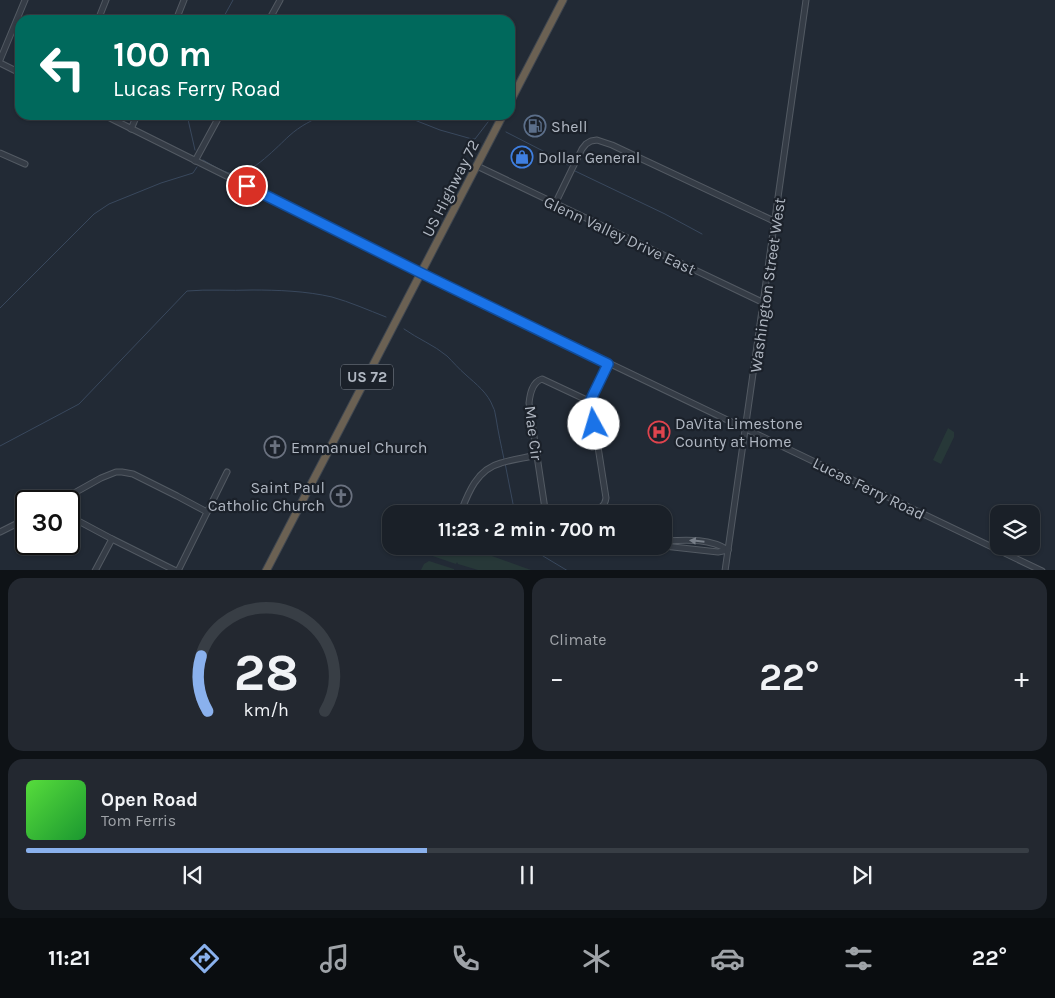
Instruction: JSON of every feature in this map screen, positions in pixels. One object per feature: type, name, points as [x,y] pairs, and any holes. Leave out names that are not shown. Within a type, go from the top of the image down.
[{"type":"highway","points":[[515,92],[563,0]]},
{"type":"highway","name":"US Highway 72","points":[[421,273],[500,120]]},
{"type":"highway","name":"US 72","points":[[266,570],[421,273]]},
{"type":"street","points":[[19,15],[25,0]]},
{"type":"street","points":[[100,15],[106,0]]},
{"type":"street","points":[[178,15],[184,0]]},
{"type":"street","points":[[272,15],[280,0]]},
{"type":"street","name":"Washington Street West","points":[[726,570],[806,0]]},
{"type":"street","points":[[15,25],[0,62],[15,70]]},
{"type":"street","name":"Lucas Ferry Road","points":[[114,120],[608,364],[1042,570]]},
{"type":"street","points":[[131,129],[135,120]]},
{"type":"street","points":[[195,161],[217,120]]},
{"type":"street","points":[[555,204],[582,149],[588,143],[597,140],[612,145],[776,222]]},
{"type":"street","points":[[0,153],[25,164]]},
{"type":"street","name":"Glenn Valley Drive East","points":[[477,166],[764,303]]},
{"type":"street","points":[[604,505],[606,498],[590,402],[608,364]]},
{"type":"street","name":"Mae Cir","points":[[543,505],[528,403],[534,384],[542,379],[590,402]]},
{"type":"street","points":[[464,505],[469,491],[487,469],[505,462],[536,455]]},
{"type":"street","points":[[80,490],[101,478],[116,472],[122,472],[132,474],[207,512]]},
{"type":"street","points":[[80,522],[177,570],[227,472]]},
{"type":"street","points":[[0,532],[15,524]]},
{"type":"street","points":[[95,570],[112,539]]},
{"type":"street","points":[[672,541],[703,542],[719,545],[728,550]]},
{"type":"street","points":[[672,547],[718,552],[728,550]]},
{"type":"shaded area","points":[[948,428],[954,432],[954,437],[941,464],[933,460]]},
{"type":"shaded area","points":[[430,555],[489,555],[531,570],[478,570],[458,564],[457,562],[456,564]]},
{"type":"shaded area","points":[[429,561],[454,570],[421,570],[424,564]]},
{"type":"waterway","points":[[225,15],[233,0]]},
{"type":"waterway","points":[[188,120],[195,150]]},
{"type":"waterway","points":[[203,160],[227,173],[242,173],[257,165],[289,136],[314,120]]},
{"type":"waterway","points":[[415,120],[440,130],[472,139],[475,139],[488,122]]},
{"type":"waterway","points":[[506,132],[568,165]]},
{"type":"waterway","points":[[0,308],[94,214],[109,204],[161,183],[193,173],[197,167]]},
{"type":"waterway","points":[[575,171],[702,234]]},
{"type":"waterway","points":[[0,446],[79,404],[187,291],[262,290],[312,293],[339,299],[386,317]]},
{"type":"waterway","points":[[404,329],[447,356],[485,393],[495,411],[504,459]]},
{"type":"waterway","points":[[505,463],[513,505]]},
{"type":"waterway","points":[[542,555],[566,570]]},
{"type":"place","name":"Shell","points":[[535,126]]},
{"type":"place","name":"Dollar General","points":[[522,157]]},
{"type":"place","name":"DaVita Limestone County at Home","points":[[659,432]]},
{"type":"place","name":"Emmanuel Church","points":[[275,447]]},
{"type":"place","name":"Saint Paul Catholic Church","points":[[341,496]]},
{"type":"route","points":[[247,186],[363,245],[608,364],[590,402],[594,424]]}]
